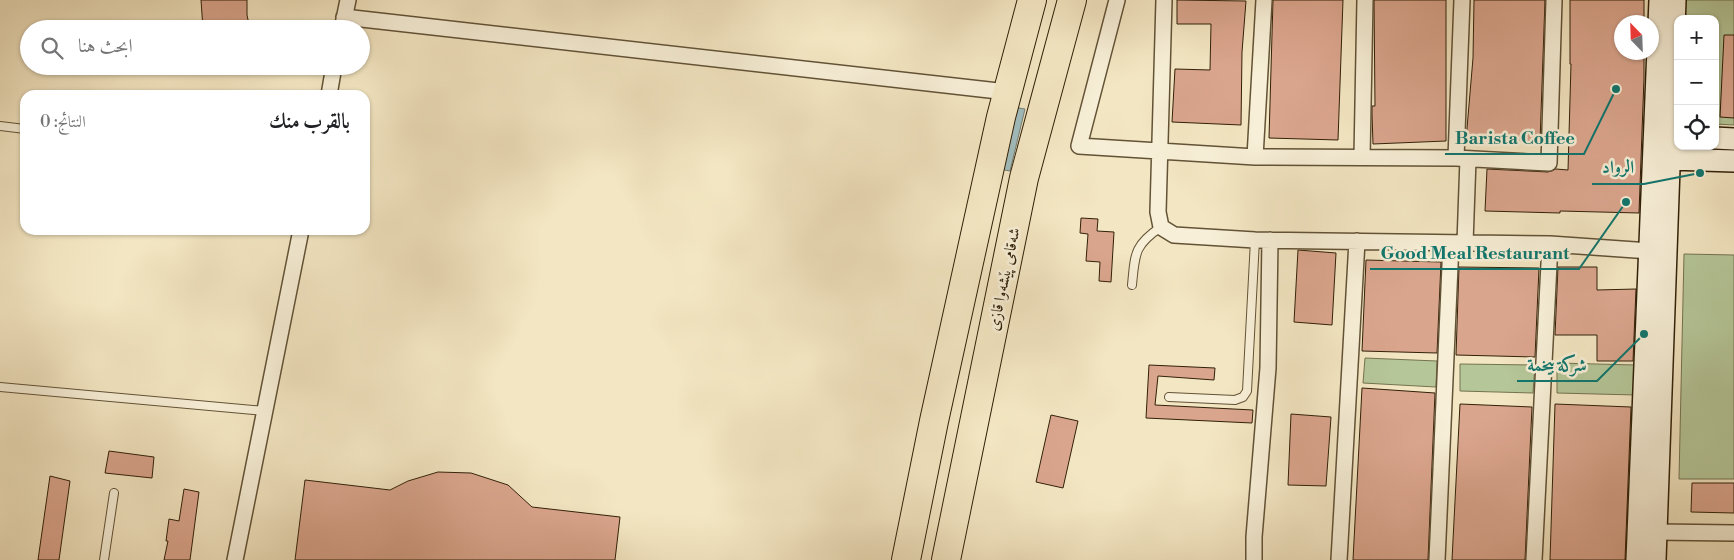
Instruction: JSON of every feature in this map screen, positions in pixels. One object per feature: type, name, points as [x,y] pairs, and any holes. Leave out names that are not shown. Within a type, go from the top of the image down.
[{"type":"highway","points":[[906,560],[934,421],[1007,92],[1032,0]]},
{"type":"highway","name":"شەقامی پێشەوا قازی","points":[[946,560],[1024,178],[1072,0]]},
{"type":"street","points":[[344,20],[348,0]]},
{"type":"street","points":[[1118,0],[1079,146],[1255,156],[1462,158],[1549,163],[1554,0]]},
{"type":"street","points":[[1164,0],[1158,212],[1160,227],[1174,234],[1262,240],[1550,244],[1650,250]]},
{"type":"street","points":[[1255,156],[1264,0]]},
{"type":"street","points":[[1362,157],[1365,0]]},
{"type":"street","points":[[1437,560],[1462,158],[1462,0]]},
{"type":"street","points":[[1637,560],[1650,250],[1674,136],[1664,100],[1660,0]]},
{"type":"street","points":[[1655,560],[1660,208],[1664,100],[1675,0]]},
{"type":"street","points":[[370,26],[1007,92]]},
{"type":"street","points":[[330,90],[332,75]]},
{"type":"street","points":[[1719,138],[1734,138]]},
{"type":"street","points":[[1670,158],[1734,161]]},
{"type":"street","points":[[235,560],[300,235]]},
{"type":"street","points":[[1254,560],[1254,537],[1268,368],[1262,240]]},
{"type":"street","points":[[1339,560],[1357,241]]},
{"type":"street","points":[[1534,560],[1550,244]]},
{"type":"street","points":[[1656,532],[1734,533]]},
{"type":"lane","points":[[0,126],[20,128]]},
{"type":"lane","points":[[1132,285],[1139,245],[1147,236],[1160,227]]},
{"type":"lane","points":[[1169,397],[1235,400],[1243,397],[1248,391],[1262,240]]},
{"type":"lane","points":[[0,387],[265,411]]},
{"type":"lane","points":[[104,560],[114,493]]},
{"type":"green space","points":[[1682,0],[1734,0],[1734,125],[1719,124],[1719,15],[1682,15]]},
{"type":"green space","points":[[1684,254],[1734,255],[1734,479],[1679,479]]},
{"type":"green space","points":[[1365,358],[1437,361],[1436,387],[1363,383]]},
{"type":"green space","points":[[1557,363],[1635,365],[1636,395],[1557,393]]},
{"type":"green space","points":[[1460,364],[1535,365],[1533,393],[1460,391]]},
{"type":"water","points":[[1013,107],[1025,109],[1010,171],[999,169]]},
{"type":"building","points":[[201,0],[247,0],[248,20],[202,20]]},
{"type":"building","points":[[1177,0],[1246,1],[1242,52],[1241,125],[1172,122],[1175,69],[1210,70],[1211,24],[1177,24]]},
{"type":"building","points":[[1273,0],[1343,0],[1338,140],[1269,138]]},
{"type":"building","points":[[1374,0],[1446,0],[1446,141],[1373,144],[1372,106],[1375,106]]},
{"type":"building","points":[[1474,0],[1545,0],[1540,142],[1466,140],[1473,58]]},
{"type":"building","points":[[1570,0],[1644,0],[1644,15],[1614,15],[1614,60],[1644,60],[1639,213],[1485,211],[1487,169],[1548,172],[1556,169],[1568,170]]},
{"type":"building","points":[[1724,35],[1734,35],[1734,118],[1720,117]]},
{"type":"building","points":[[1081,218],[1098,219],[1097,231],[1114,232],[1111,282],[1099,281],[1100,262],[1086,261],[1088,234],[1080,233]]},
{"type":"building","points":[[1298,250],[1336,253],[1332,325],[1294,322]]},
{"type":"building","points":[[1366,260],[1441,262],[1437,353],[1362,351]]},
{"type":"building","points":[[1459,267],[1539,268],[1535,357],[1456,355]]},
{"type":"building","points":[[1558,267],[1597,267],[1597,290],[1636,289],[1633,361],[1597,361],[1597,335],[1555,335]]},
{"type":"building","points":[[1149,365],[1215,368],[1214,380],[1158,376],[1155,405],[1253,410],[1252,423],[1146,418]]},
{"type":"building","points":[[1362,388],[1435,393],[1428,560],[1353,560]]},
{"type":"building","points":[[1460,404],[1532,407],[1525,560],[1452,560]]},
{"type":"building","points":[[1555,404],[1631,407],[1625,560],[1550,560]]},
{"type":"building","points":[[1291,414],[1331,417],[1326,486],[1288,485]]},
{"type":"building","points":[[1051,415],[1078,421],[1063,488],[1036,482]]},
{"type":"building","points":[[109,451],[154,457],[152,478],[105,473]]},
{"type":"building","points":[[438,472],[471,473],[508,485],[532,507],[620,517],[615,560],[295,560],[305,480],[390,490],[408,481]]},
{"type":"building","points":[[50,476],[70,481],[59,560],[38,560]]},
{"type":"building","points":[[1692,483],[1734,483],[1734,513],[1691,512]]},
{"type":"building","points":[[184,489],[199,492],[190,560],[164,560],[168,541],[166,541],[169,519],[179,521]]},
{"type":"place","name":"Barista Coffee","points":[[1616,89]]},
{"type":"place","name":"الرواد","points":[[1700,173]]},
{"type":"place","name":"Good Meal Restaurant","points":[[1626,202]]},
{"type":"place","name":"شركة بيخمة","points":[[1644,334]]}]
